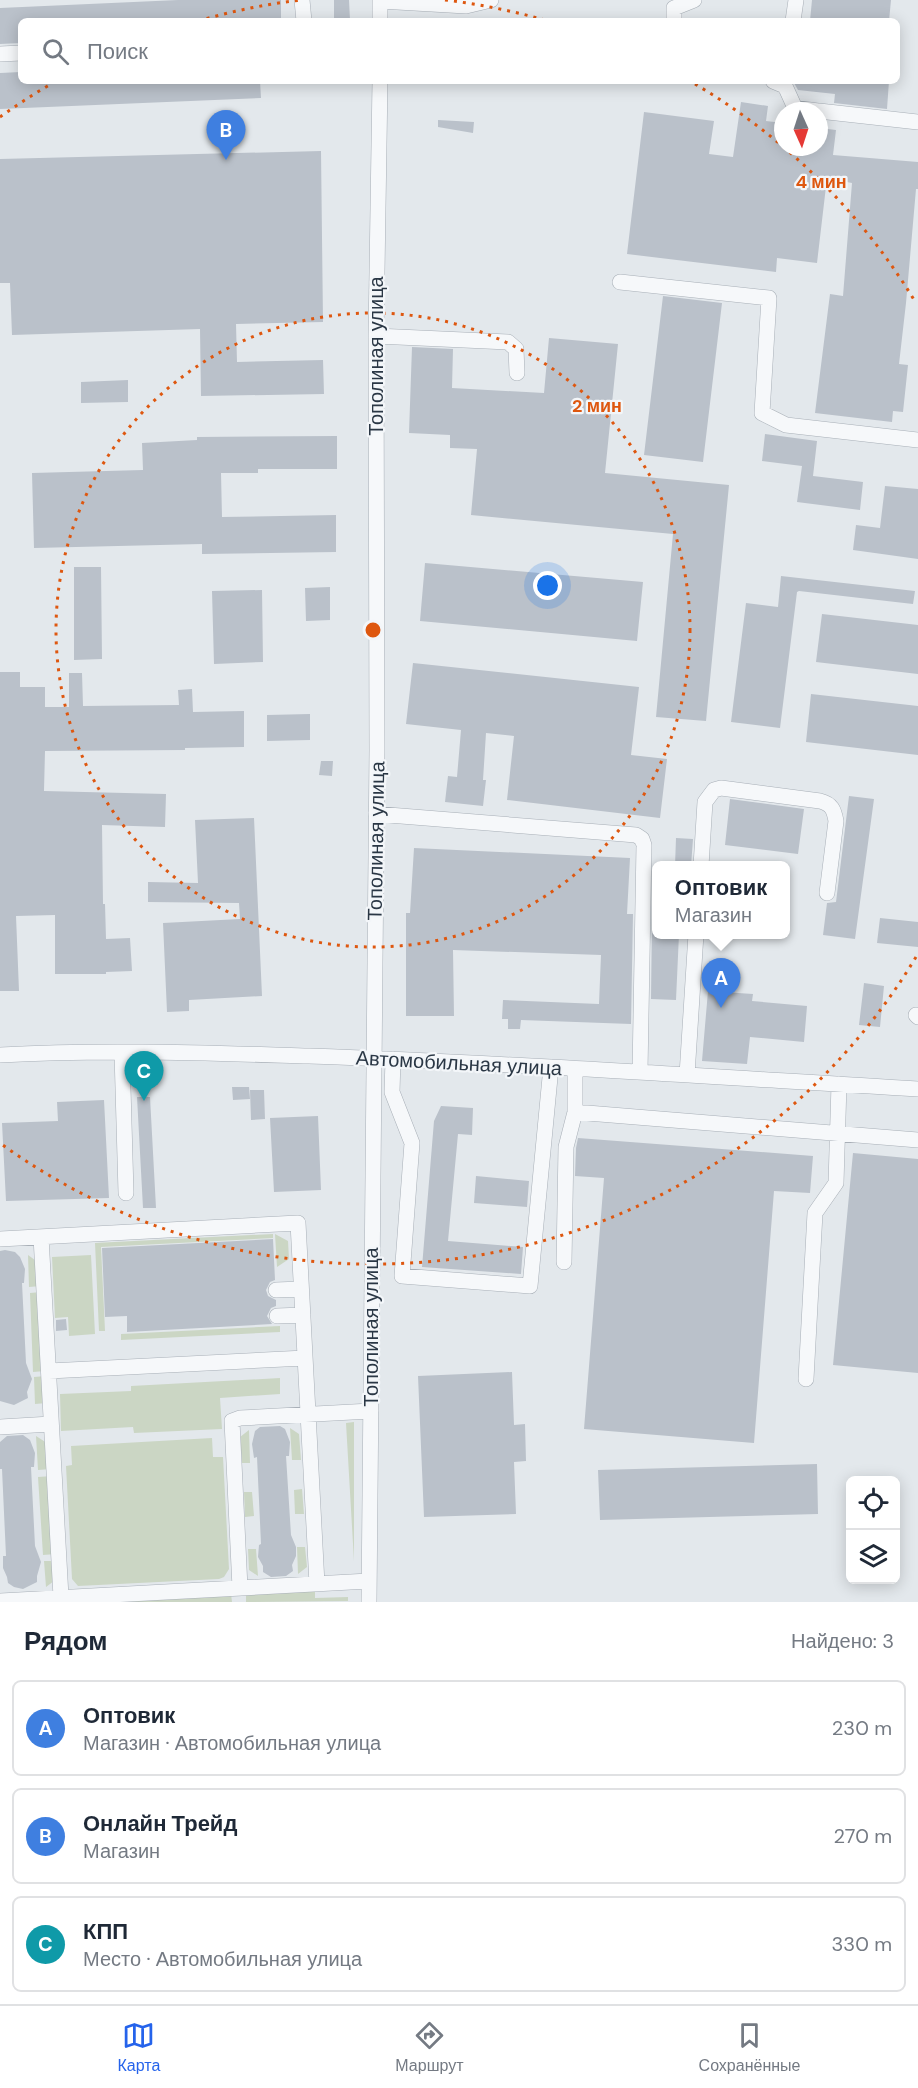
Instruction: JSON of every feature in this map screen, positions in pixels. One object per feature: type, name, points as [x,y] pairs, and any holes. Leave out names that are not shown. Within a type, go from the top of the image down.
[{"type":"street","points":[[302,0],[304,18]]},
{"type":"street","points":[[380,18],[380,1],[466,6],[491,0]]},
{"type":"street","points":[[674,18],[674,8],[694,0]]},
{"type":"street","points":[[793,18],[796,0]]},
{"type":"street","points":[[0,54],[18,53]]},
{"type":"street","name":"Тополиная улица","points":[[369,1602],[376,814],[376,336],[380,84]]},
{"type":"street","points":[[782,84],[792,102]]},
{"type":"street","points":[[828,112],[918,122]]},
{"type":"street","points":[[620,282],[769,298],[762,413],[786,425],[918,440]]},
{"type":"street","points":[[376,336],[508,342],[516,349],[517,373]]},
{"type":"street","points":[[701,861],[705,802],[714,790],[721,788],[829,803],[836,821],[827,893]]},
{"type":"street","points":[[376,814],[636,835],[642,839],[644,845],[640,1072]]},
{"type":"street","points":[[687,1075],[696,939]]},
{"type":"street","points":[[122,1053],[126,1193]]},
{"type":"street","name":"Автомобильная улица","points":[[0,1055],[122,1053],[373,1058],[918,1089]]},
{"type":"street","points":[[393,1059],[392,1092],[412,1143],[402,1276],[530,1286],[550,1067]]},
{"type":"street","points":[[564,1262],[566,1147],[575,1112],[575,1069]]},
{"type":"street","points":[[806,1380],[815,1213],[836,1183],[839,1084]]},
{"type":"street","points":[[575,1112],[918,1140]]},
{"type":"street","points":[[0,1239],[298,1223],[317,1584]]},
{"type":"street","points":[[41,1237],[61,1598]]},
{"type":"street","points":[[276,1290],[301,1289]]},
{"type":"street","points":[[277,1316],[303,1315]]},
{"type":"street","points":[[49,1371],[305,1358]]},
{"type":"street","points":[[240,1588],[232,1421],[240,1418],[371,1411]]},
{"type":"street","points":[[0,1426],[51,1424]]},
{"type":"street","points":[[0,1601],[369,1581]]},
{"type":"green space","points":[[273,1234],[273,1238],[101,1247],[105,1331],[99,1331],[95,1243]]},
{"type":"green space","points":[[275,1234],[288,1241],[289,1259],[277,1267]]},
{"type":"green space","points":[[28,1255],[39,1263],[41,1286],[29,1287]]},
{"type":"green space","points":[[91,1255],[95,1334],[69,1336],[68,1317],[55,1318],[52,1257]]},
{"type":"green space","points":[[41,1292],[45,1371],[33,1372],[30,1293]]},
{"type":"green space","points":[[280,1326],[280,1332],[121,1340],[121,1334]]},
{"type":"green space","points":[[46,1376],[47,1403],[35,1404],[34,1377]]},
{"type":"green space","points":[[280,1378],[280,1394],[220,1398],[222,1429],[134,1433],[133,1427],[61,1431],[60,1394],[131,1391],[131,1386]]},
{"type":"green space","points":[[354,1422],[354,1561],[346,1423]]},
{"type":"green space","points":[[290,1428],[299,1434],[301,1460],[292,1460]]},
{"type":"green space","points":[[249,1430],[250,1463],[242,1463],[240,1437]]},
{"type":"green space","points":[[36,1436],[50,1445],[51,1469],[38,1470]]},
{"type":"green space","points":[[212,1438],[213,1457],[223,1457],[229,1569],[224,1577],[78,1586],[72,1579],[66,1466],[72,1465],[71,1446]]},
{"type":"green space","points":[[52,1476],[56,1554],[43,1555],[38,1477]]},
{"type":"green space","points":[[302,1489],[304,1514],[295,1514],[294,1490]]},
{"type":"green space","points":[[244,1492],[252,1492],[254,1516],[245,1517]]},
{"type":"green space","points":[[297,1547],[305,1547],[307,1567],[298,1574]]},
{"type":"green space","points":[[248,1549],[256,1549],[258,1576],[249,1570]]},
{"type":"green space","points":[[44,1561],[57,1561],[58,1578],[46,1587]]},
{"type":"green space","points":[[315,1591],[315,1598],[348,1597],[348,1601],[246,1602],[246,1595]]},
{"type":"green space","points":[[231,1594],[232,1602],[83,1602]]},
{"type":"building","points":[[178,0],[281,0],[281,18],[18,18],[18,43],[0,44],[0,8]]},
{"type":"building","points":[[334,0],[349,0],[350,18],[334,18]]},
{"type":"building","points":[[812,0],[891,0],[889,18],[810,18]]},
{"type":"building","points":[[18,72],[18,84],[260,84],[261,98],[0,109],[0,73]]},
{"type":"building","points":[[795,84],[889,84],[887,109],[834,103],[835,94],[798,90]]},
{"type":"building","points":[[741,102],[768,106],[766,121],[774,122],[774,156],[828,156],[828,129],[836,130],[833,155],[918,162],[918,189],[916,189],[899,364],[908,365],[903,412],[893,411],[892,422],[815,413],[830,294],[843,296],[852,183],[827,178],[817,263],[777,258],[776,272],[627,254],[644,112],[714,121],[709,154],[733,157]]},
{"type":"building","points":[[438,120],[474,122],[473,133],[438,127]]},
{"type":"building","points":[[321,151],[323,322],[236,324],[237,362],[323,360],[324,394],[201,396],[200,329],[12,335],[10,283],[0,283],[0,159]]},
{"type":"building","points":[[663,296],[722,303],[703,462],[644,455]]},
{"type":"building","points":[[549,338],[618,344],[605,473],[729,485],[706,721],[656,717],[673,534],[471,515],[477,449],[450,448],[450,435],[409,433],[412,347],[453,349],[452,388],[544,393]]},
{"type":"building","points":[[128,380],[128,402],[81,403],[81,382]]},
{"type":"building","points":[[765,434],[817,441],[813,476],[863,482],[860,510],[797,502],[802,466],[762,461]]},
{"type":"building","points":[[337,436],[337,469],[258,469],[258,473],[221,473],[222,517],[336,515],[336,552],[202,554],[202,544],[34,548],[32,473],[143,470],[142,443],[197,440],[197,437]]},
{"type":"building","points":[[885,486],[918,489],[918,559],[853,550],[856,525],[880,528]]},
{"type":"building","points":[[425,563],[643,582],[637,641],[420,621]]},
{"type":"building","points":[[74,567],[101,567],[102,659],[74,660]]},
{"type":"building","points":[[781,576],[915,591],[913,604],[797,592],[780,728],[731,722],[746,603],[778,607]]},
{"type":"building","points":[[330,587],[330,620],[306,621],[305,588]]},
{"type":"building","points":[[262,590],[263,662],[214,664],[212,591]]},
{"type":"building","points":[[822,614],[918,625],[918,674],[816,662]]},
{"type":"building","points":[[413,663],[639,687],[631,755],[667,759],[660,818],[507,800],[514,736],[486,733],[483,780],[486,780],[483,806],[445,802],[448,776],[457,777],[461,730],[406,724]]},
{"type":"building","points":[[0,672],[20,672],[20,687],[45,687],[45,707],[69,707],[69,673],[82,673],[83,706],[179,705],[178,690],[192,689],[193,712],[244,711],[244,747],[185,748],[185,750],[45,751],[44,791],[166,794],[165,827],[102,825],[106,939],[130,938],[132,971],[106,972],[106,974],[55,974],[55,915],[16,916],[19,991],[0,991]]},
{"type":"building","points":[[811,694],[918,706],[918,755],[806,742]]},
{"type":"building","points":[[310,714],[310,740],[267,741],[267,715]]},
{"type":"building","points":[[321,761],[333,761],[332,776],[319,775]]},
{"type":"building","points":[[849,796],[874,799],[855,939],[823,935],[827,903],[836,902]]},
{"type":"building","points":[[730,799],[804,809],[798,854],[725,845]]},
{"type":"building","points":[[254,818],[262,996],[189,1000],[189,1011],[167,1012],[163,923],[240,919],[239,903],[148,902],[148,882],[198,883],[195,820]]},
{"type":"building","points":[[676,838],[693,839],[691,861],[675,861]]},
{"type":"building","points":[[414,848],[630,858],[627,914],[633,914],[631,1024],[521,1020],[520,1029],[508,1029],[508,1019],[502,1019],[503,1000],[599,1004],[601,955],[453,950],[454,1016],[406,1016],[406,913],[410,913]]},
{"type":"building","points":[[652,918],[652,939],[679,939],[676,1000],[651,999]]},
{"type":"building","points":[[880,918],[918,922],[918,947],[877,943]]},
{"type":"building","points":[[864,983],[884,986],[880,1027],[859,1025]]},
{"type":"building","points":[[708,991],[753,994],[752,1001],[807,1006],[804,1042],[750,1037],[747,1064],[702,1061]]},
{"type":"building","points":[[232,1087],[249,1087],[250,1099],[233,1100]]},
{"type":"building","points":[[250,1090],[264,1090],[265,1119],[251,1120]]},
{"type":"building","points":[[137,1097],[150,1097],[156,1208],[143,1208]]},
{"type":"building","points":[[104,1100],[109,1198],[6,1201],[2,1123],[58,1121],[57,1102]]},
{"type":"building","points":[[441,1106],[473,1108],[472,1135],[458,1134],[448,1241],[523,1247],[521,1274],[422,1267],[434,1121]]},
{"type":"building","points":[[318,1116],[321,1190],[274,1192],[270,1118]]},
{"type":"building","points":[[578,1138],[813,1156],[810,1193],[774,1191],[754,1443],[584,1429],[604,1178],[575,1176]]},
{"type":"building","points":[[853,1153],[918,1159],[918,1373],[833,1365]]},
{"type":"building","points":[[476,1176],[529,1181],[527,1207],[474,1203]]},
{"type":"building","points":[[273,1239],[275,1280],[270,1282],[266,1290],[268,1296],[276,1300],[276,1306],[271,1308],[267,1316],[272,1324],[127,1332],[127,1316],[105,1317],[102,1248]]},
{"type":"building","points":[[0,1251],[15,1252],[25,1269],[24,1283],[22,1283],[26,1363],[32,1379],[27,1392],[28,1398],[14,1405],[0,1401]]},
{"type":"building","points":[[66,1319],[67,1330],[56,1331],[56,1320]]},
{"type":"building","points":[[512,1372],[514,1425],[525,1424],[526,1461],[514,1462],[516,1514],[424,1517],[418,1376]]},
{"type":"building","points":[[280,1426],[285,1429],[290,1442],[289,1456],[286,1456],[291,1535],[296,1547],[296,1556],[292,1565],[293,1571],[286,1576],[271,1577],[263,1572],[263,1566],[258,1557],[261,1544],[257,1457],[254,1458],[252,1444],[255,1431],[260,1427]]},
{"type":"building","points":[[23,1435],[30,1440],[35,1453],[34,1467],[31,1467],[35,1546],[41,1562],[37,1582],[23,1589],[8,1583],[3,1568],[3,1556],[6,1556],[0,1442],[7,1436]]},
{"type":"building","points":[[817,1464],[818,1514],[600,1520],[598,1470]]},
{"type":"place","name":"Онлайн Трейд","points":[[226,160]]},
{"type":"place","name":"Оптовик","points":[[721,1008]]},
{"type":"place","name":"КПП","points":[[144,1101]]}]
